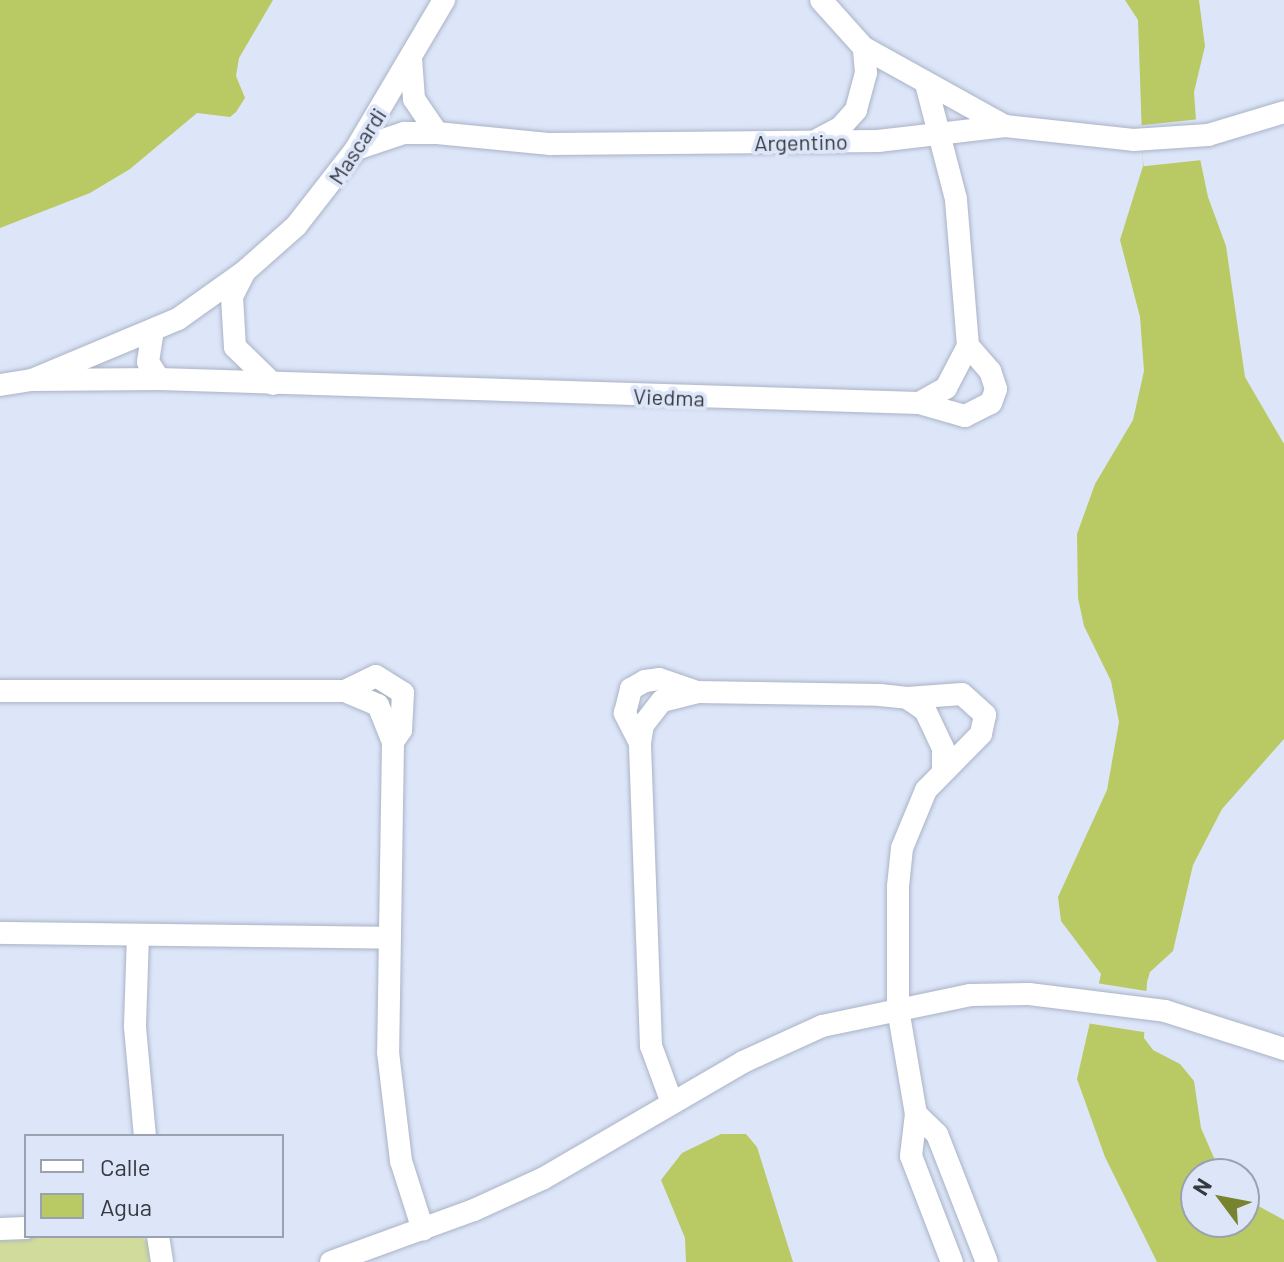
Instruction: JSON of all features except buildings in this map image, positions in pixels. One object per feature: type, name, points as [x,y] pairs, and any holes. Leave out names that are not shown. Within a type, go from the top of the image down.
[{"type":"street","name":"Mascardi","points":[[197,306],[244,272],[296,226],[356,149],[444,0]]},
{"type":"street","points":[[821,0],[864,48],[1005,126],[1133,140],[1208,135],[1284,112]]},
{"type":"street","points":[[813,141],[840,128],[856,110],[866,73],[864,48]]},
{"type":"street","points":[[411,54],[414,99],[437,133]]},
{"type":"street","points":[[919,403],[946,388],[968,346],[956,199],[926,84]]},
{"type":"street","name":"Argentino","points":[[356,149],[404,133],[437,133],[550,144],[813,141],[937,134],[1005,126]]},
{"type":"street","points":[[0,385],[32,380],[211,381],[233,365],[232,297],[244,272]]},
{"type":"street","points":[[32,380],[153,330],[197,306],[213,306],[231,320]]},
{"type":"street","points":[[153,330],[148,362],[159,379]]},
{"type":"street","name":"Viedma","points":[[211,381],[919,403],[965,416],[991,403],[996,389],[990,371],[968,346]]},
{"type":"street","points":[[235,347],[273,384]]},
{"type":"street","points":[[672,1103],[651,1046],[640,743],[625,713],[631,689],[659,679],[697,692],[907,698],[962,694],[985,715],[981,734],[943,769],[926,790],[902,848],[898,1009],[916,1114],[911,1156],[952,1262]]},
{"type":"street","points":[[0,691],[345,691],[378,705],[393,742],[388,938],[393,1104],[401,1161],[423,1230]]},
{"type":"street","points":[[907,698],[925,710],[936,727],[943,769]]},
{"type":"street","points":[[0,933],[388,938]]},
{"type":"street","points":[[138,935],[135,1027],[145,1134]]},
{"type":"street","points":[[331,1262],[423,1230],[544,1178],[789,1038],[898,1009],[970,995],[1086,998],[1165,1011],[1284,1049]]},
{"type":"street","points":[[916,1114],[937,1134],[987,1262]]},
{"type":"street","points":[[0,1229],[24,1228]]},
{"type":"street","points":[[158,1238],[162,1262]]},
{"type":"shaded area","points":[[0,1238],[142,1238],[148,1242],[150,1262],[0,1262]]},
{"type":"water","points":[[0,0],[273,0],[239,58],[236,76],[245,98],[236,112],[230,117],[197,113],[130,169],[90,193],[0,228]]},
{"type":"water","points":[[1125,0],[1199,0],[1205,46],[1194,92],[1198,149],[1208,197],[1226,246],[1245,377],[1284,444],[1284,739],[1222,809],[1193,865],[1173,951],[1150,972],[1147,982],[1144,1038],[1153,1050],[1180,1064],[1194,1081],[1201,1128],[1214,1158],[1180,1158],[1180,1238],[1260,1238],[1260,1207],[1284,1220],[1284,1262],[1157,1262],[1105,1157],[1077,1079],[1101,974],[1061,921],[1058,897],[1107,790],[1119,722],[1111,681],[1084,626],[1078,598],[1077,534],[1095,484],[1133,420],[1144,371],[1140,317],[1120,240],[1143,166],[1138,20]]},
{"type":"water","points":[[721,1134],[746,1134],[757,1147],[793,1262],[686,1262],[685,1238],[661,1180],[682,1153]]},
{"type":"pier","points":[[1200,119],[1204,160],[1144,166],[1139,125]]},
{"type":"pier","points":[[1096,983],[1151,992],[1145,1032],[1090,1023]]}]
